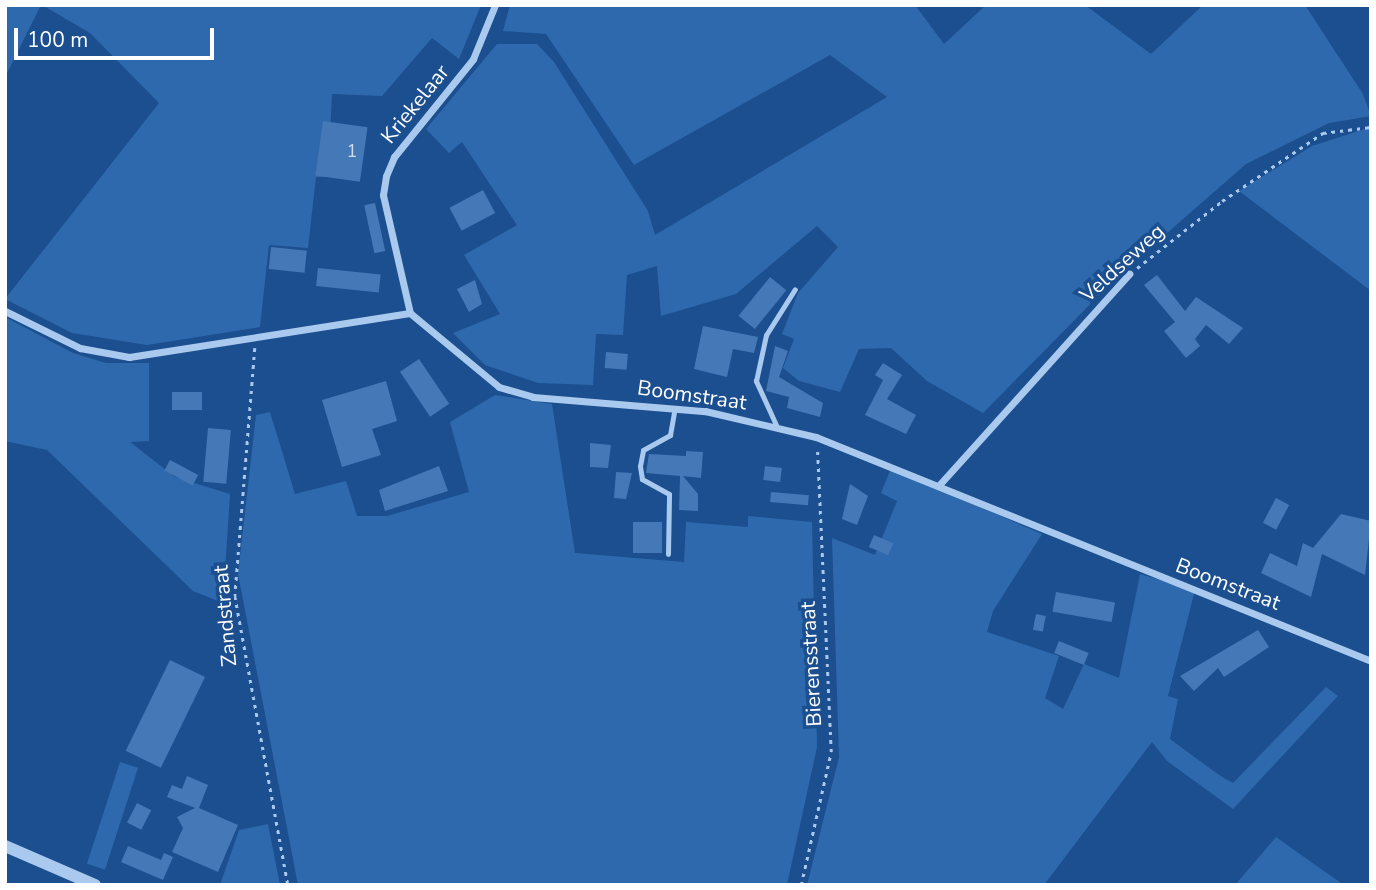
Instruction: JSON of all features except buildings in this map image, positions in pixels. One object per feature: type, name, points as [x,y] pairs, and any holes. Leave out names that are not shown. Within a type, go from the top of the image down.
[{"type":"street","name":"Kriekelaar","points":[[410,313],[383,195],[386,176],[394,157],[473,59],[495,5]]},
{"type":"street","name":"Veldseweg","points":[[940,484],[1129,274]]},
{"type":"street","points":[[5,311],[101,355],[256,342],[364,316],[410,313]]},
{"type":"street","name":"Boomstraat","points":[[410,313],[499,387],[533,397],[675,408],[816,437],[940,484],[1371,661]]},
{"type":"street","points":[[5,846],[95,885]]},
{"type":"lane","points":[[777,427],[756,381],[766,335],[795,289]]},
{"type":"lane","points":[[668,554],[669,494],[642,479],[640,466],[643,450],[670,435],[675,408]]},
{"type":"path","name":"Veldseweg","points":[[1129,274],[1222,201],[1323,133],[1371,127]]},
{"type":"path","name":"Zandstraat","points":[[256,342],[235,596],[288,885]]},
{"type":"path","name":"Bierensstraat","points":[[801,885],[831,752],[816,437]]},
{"type":"shaded area","points":[[5,5],[41,5],[5,77]]},
{"type":"shaded area","points":[[42,5],[481,5],[459,59],[432,38],[382,96],[332,94],[328,177],[316,177],[308,248],[269,245],[260,327],[147,345],[72,333],[5,299],[159,103],[90,33]]},
{"type":"shaded area","points":[[510,5],[915,5],[944,44],[986,5],[1085,5],[1151,54],[1203,5],[1305,5],[1363,94],[1371,116],[1329,123],[1246,164],[1118,276],[983,413],[927,381],[891,348],[859,349],[840,392],[799,381],[783,368],[794,339],[782,334],[798,293],[838,247],[817,226],[736,294],[661,316],[657,266],[627,275],[623,335],[596,334],[593,385],[538,383],[485,365],[453,333],[500,314],[464,255],[517,225],[462,142],[449,153],[426,129],[497,44],[537,44],[554,62],[648,211],[655,235],[887,97],[830,55],[634,165],[546,34],[503,31]]},
{"type":"shaded area","points":[[1371,127],[1371,291],[1239,191],[1312,146]]},
{"type":"shaded area","points":[[5,317],[73,353],[106,363],[149,363],[149,441],[130,442],[175,477],[230,494],[223,603],[193,591],[47,450],[5,441]]},
{"type":"shaded area","points":[[495,395],[552,404],[575,553],[684,562],[686,522],[748,527],[748,516],[812,522],[817,747],[787,885],[298,885],[238,574],[256,415],[270,412],[295,494],[346,481],[357,516],[387,516],[469,492],[450,422]]},
{"type":"shaded area","points":[[891,468],[1042,534],[993,611],[987,632],[1059,656],[1045,698],[1063,709],[1084,664],[1119,678],[1140,574],[1195,590],[1168,696],[1178,699],[1170,739],[1219,775],[1233,783],[1326,687],[1338,696],[1233,809],[1167,761],[1152,742],[1044,885],[807,885],[839,757],[832,538],[875,555],[897,501],[881,493]]},
{"type":"shaded area","points":[[120,762],[138,768],[105,870],[87,864]]},
{"type":"shaded area","points":[[268,824],[280,885],[220,885],[239,830]]},
{"type":"shaded area","points":[[1276,837],[1321,869],[1344,885],[1235,885]]}]
